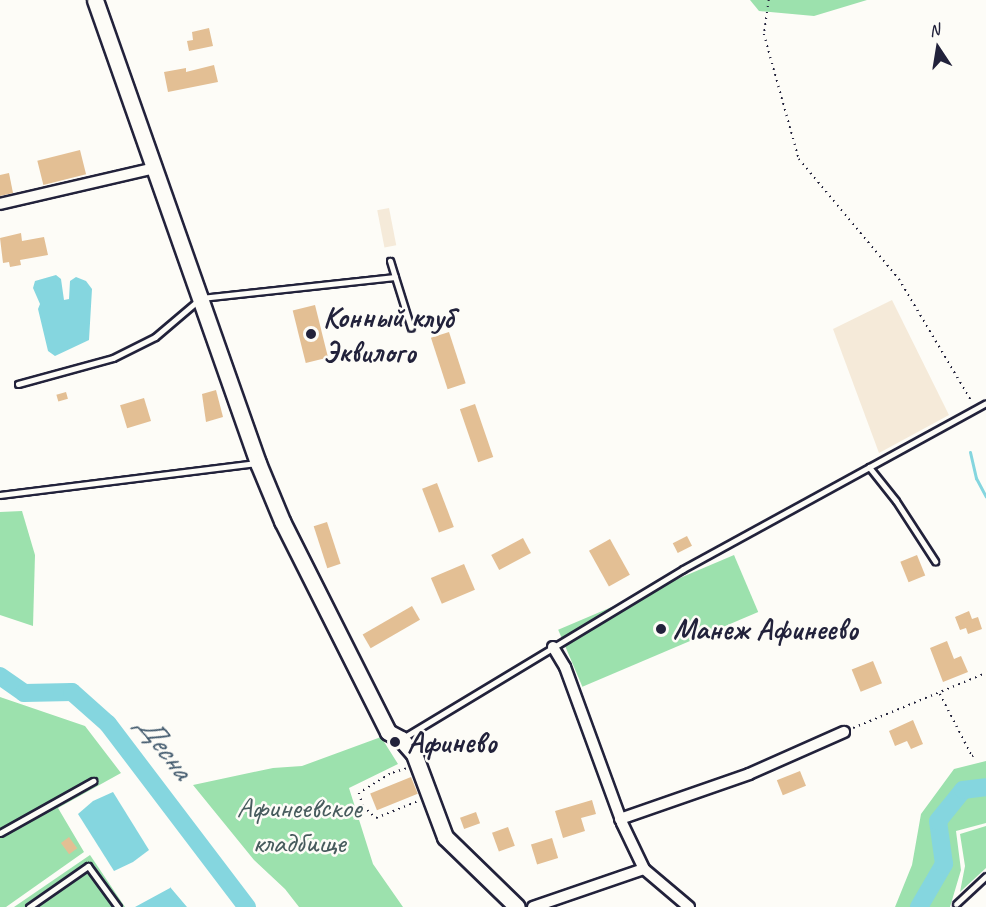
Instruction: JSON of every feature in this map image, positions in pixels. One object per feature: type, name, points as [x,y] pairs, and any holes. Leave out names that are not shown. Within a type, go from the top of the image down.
[{"type":"street","points":[[95,0],[258,463],[282,520],[388,732],[404,742],[414,754],[445,837],[517,907]]},
{"type":"street","points":[[0,204],[155,168]]},
{"type":"street","points":[[554,647],[565,667],[620,819],[644,869],[688,907]]},
{"type":"street","points":[[620,819],[749,774],[844,732]]},
{"type":"street","points":[[533,907],[644,869]]},
{"type":"lane","points":[[390,261],[411,328]]},
{"type":"lane","points":[[18,384],[113,358],[155,337],[201,298],[395,277]]},
{"type":"lane","points":[[404,742],[683,569],[986,403]]},
{"type":"lane","points":[[0,495],[258,463]]},
{"type":"lane","points":[[869,467],[897,501],[935,561]]},
{"type":"lane","points":[[0,833],[93,781]]},
{"type":"lane","points":[[29,907],[88,866],[118,907]]},
{"type":"lane","points":[[956,904],[986,876]]},
{"type":"path","points":[[769,0],[764,34],[799,159],[899,279],[976,408]]},
{"type":"path","points":[[844,732],[986,673]]},
{"type":"path","points":[[939,693],[972,756],[975,755]]},
{"type":"path","points":[[404,742],[403,761],[409,770],[390,774],[359,793],[363,806],[376,818],[413,805],[420,799]]},
{"type":"shaded area","points":[[389,208],[396,245],[384,248],[377,210]]},
{"type":"shaded area","points":[[892,300],[949,415],[879,453],[833,329]]},
{"type":"green space","points":[[750,0],[867,0],[814,16],[759,11]]},
{"type":"green space","points":[[22,511],[35,555],[33,626],[0,615],[0,512]]},
{"type":"green space","name":"Манеж Афинеево","points":[[734,555],[758,612],[582,687],[558,630]]},
{"type":"green space","points":[[0,697],[85,726],[121,773],[58,808],[84,852],[6,907],[0,907]]},
{"type":"green space","name":"Афинеевское кладбище","points":[[381,737],[398,764],[349,788],[373,864],[403,907],[299,907],[285,889],[254,860],[193,785],[273,768],[302,766]]},
{"type":"green space","points":[[986,761],[986,823],[956,831],[961,870],[950,907],[895,907],[912,865],[921,814],[954,769]]},
{"type":"green space","points":[[986,826],[986,868],[960,892],[965,866],[960,834]]},
{"type":"green space","points":[[90,855],[125,907],[14,907]]},
{"type":"water","points":[[56,275],[61,279],[64,300],[69,299],[70,281],[76,277],[86,281],[92,289],[89,340],[55,356],[48,351],[38,309],[40,304],[33,288],[35,281]]},
{"type":"water","points":[[113,792],[149,850],[133,862],[114,871],[78,814],[93,801]]},
{"type":"water","points":[[170,888],[187,907],[135,907]]},
{"type":"building","points":[[209,28],[213,46],[189,51],[187,41],[193,40],[192,32]]},
{"type":"building","points":[[214,65],[218,82],[168,92],[164,72],[186,68],[186,72]]},
{"type":"building","points":[[80,150],[86,174],[43,185],[37,161]]},
{"type":"building","points":[[9,173],[13,193],[0,196],[0,175]]},
{"type":"building","points":[[21,233],[22,241],[44,237],[48,255],[20,260],[21,265],[10,267],[9,262],[3,263],[0,238]]},
{"type":"building","name":"Конный клуб Эквилого","points":[[315,305],[328,357],[306,363],[293,311]]},
{"type":"building","points":[[449,332],[466,383],[448,389],[431,338]]},
{"type":"building","points":[[216,390],[223,417],[206,422],[202,394]]},
{"type":"building","points":[[66,392],[68,399],[58,401],[56,395]]},
{"type":"building","points":[[144,398],[151,421],[127,428],[120,405]]},
{"type":"building","points":[[475,404],[493,457],[478,462],[460,409]]},
{"type":"building","points":[[437,483],[454,527],[439,533],[422,489]]},
{"type":"building","points":[[327,522],[341,564],[327,568],[314,526]]},
{"type":"building","points":[[687,536],[692,546],[678,553],[673,543]]},
{"type":"building","points":[[523,538],[531,553],[499,570],[491,555]]},
{"type":"building","points":[[610,539],[630,575],[609,586],[589,551]]},
{"type":"building","points":[[917,555],[925,575],[909,582],[900,562]]},
{"type":"building","points":[[464,564],[475,590],[442,604],[431,578]]},
{"type":"building","points":[[412,606],[420,620],[371,648],[363,634]]},
{"type":"building","points":[[969,611],[972,619],[978,617],[982,629],[968,634],[966,628],[960,630],[955,617]]},
{"type":"building","points":[[947,641],[954,659],[961,656],[968,672],[943,682],[930,648]]},
{"type":"building","points":[[873,661],[882,683],[861,692],[852,670]]},
{"type":"building","points":[[913,720],[923,744],[911,749],[907,741],[895,746],[889,731]]},
{"type":"building","points":[[800,771],[806,786],[783,795],[777,780]]},
{"type":"building","points":[[411,777],[418,794],[377,810],[370,793]]},
{"type":"building","points":[[592,800],[596,814],[581,818],[585,831],[563,838],[555,811]]},
{"type":"building","points":[[476,812],[480,823],[464,829],[460,818]]},
{"type":"building","points":[[508,827],[515,846],[499,852],[492,833]]},
{"type":"building","points":[[69,837],[77,848],[69,854],[61,843]]},
{"type":"building","points":[[552,838],[558,858],[537,865],[531,844]]},
{"type":"waterway","points":[[970,452],[976,478],[986,497]]},
{"type":"waterway","name":"Десна","points":[[0,676],[24,693],[72,692],[108,724],[247,907]]},
{"type":"waterway","name":"Десна","points":[[919,907],[944,864],[938,821],[963,790],[986,787]]},
{"type":"place","name":"Конный клуб Эквилого","points":[[311,334]]},
{"type":"place","name":"Манеж Афинеево","points":[[661,629]]},
{"type":"place","name":"Афинево","points":[[395,742]]}]
